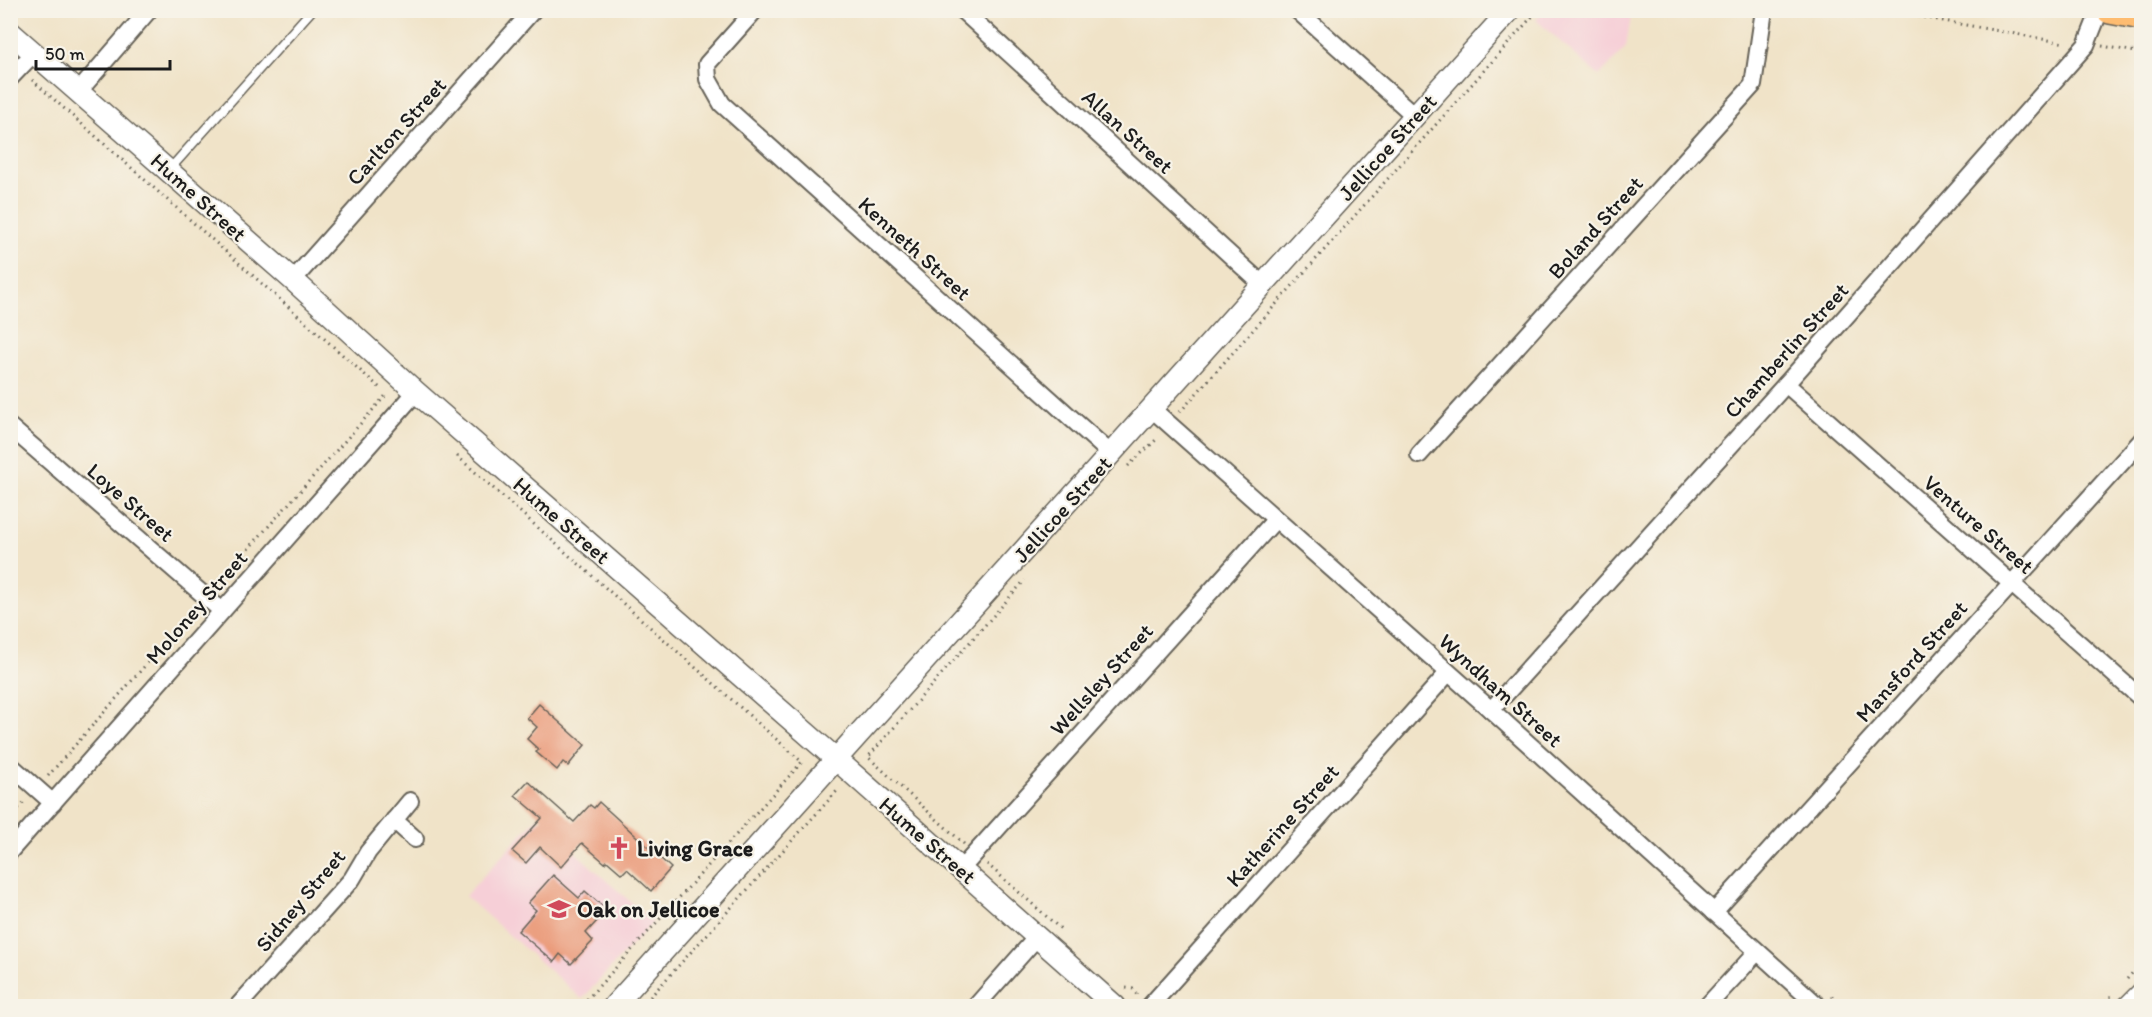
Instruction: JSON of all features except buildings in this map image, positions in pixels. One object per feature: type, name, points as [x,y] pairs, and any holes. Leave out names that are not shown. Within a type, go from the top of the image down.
[{"type":"highway","points":[[2110,10],[2142,16]]},
{"type":"street","points":[[79,91],[149,10]]},
{"type":"street","name":"Carlton Street","points":[[293,280],[533,10]]},
{"type":"street","name":"Kenneth Street","points":[[754,10],[706,64],[708,80],[722,104],[1119,460]]},
{"type":"street","name":"Allan Street","points":[[962,10],[1263,285]]},
{"type":"street","points":[[1297,10],[1415,116]]},
{"type":"street","name":"Jellicoe Street","points":[[614,1006],[836,759],[1119,460],[1152,409],[1510,10]]},
{"type":"street","name":"Boland Street","points":[[1419,455],[1753,86],[1764,10]]},
{"type":"street","name":"Chamberlin Street","points":[[1491,710],[1786,384],[2086,45],[2100,10]]},
{"type":"street","name":"Hume Street","points":[[10,32],[1115,1006]]},
{"type":"street","points":[[10,78],[34,53]]},
{"type":"street","name":"Venture Street","points":[[1786,384],[2142,699]]},
{"type":"street","name":"Moloney Street","points":[[10,851],[416,392]]},
{"type":"street","name":"Wyndham Street","points":[[1152,409],[1491,710],[1818,1006]]},
{"type":"street","name":"Loye Street","points":[[10,427],[222,612]]},
{"type":"street","name":"Mansford Street","points":[[1714,912],[2142,440]]},
{"type":"street","name":"Wellsley Street","points":[[961,869],[1275,520]]},
{"type":"street","name":"Katherine Street","points":[[1146,1003],[1448,673]]},
{"type":"street","points":[[10,765],[53,803]]},
{"type":"street","name":"Sidney Street","points":[[238,1006],[352,879],[368,852],[410,801]]},
{"type":"street","points":[[394,820],[415,839]]},
{"type":"street","points":[[976,1006],[1037,937]]},
{"type":"street","points":[[1707,1006],[1757,952]]},
{"type":"street","points":[[2129,1006],[2142,993]]},
{"type":"lane","points":[[168,170],[312,10]]},
{"type":"path","points":[[1119,460],[1170,425],[1538,10]]},
{"type":"path","points":[[1883,10],[2061,43],[2142,52]]},
{"type":"path","points":[[1031,574],[868,757],[1064,933]]},
{"type":"path","points":[[581,1006],[802,762]]},
{"type":"path","points":[[642,1006],[837,791]]},
{"type":"path","points":[[1120,983],[1127,989],[1133,989],[1146,1003]]},
{"type":"shaded area","points":[[1544,11],[1632,11],[1626,47],[1599,76],[1536,20]]},
{"type":"shaded area","name":"Oak on Jellicoe","points":[[537,818],[653,922],[582,999],[465,896]]},
{"type":"place","name":"Living Grace","points":[[619,848]]},
{"type":"place","name":"Oak on Jellicoe","points":[[559,909]]}]
